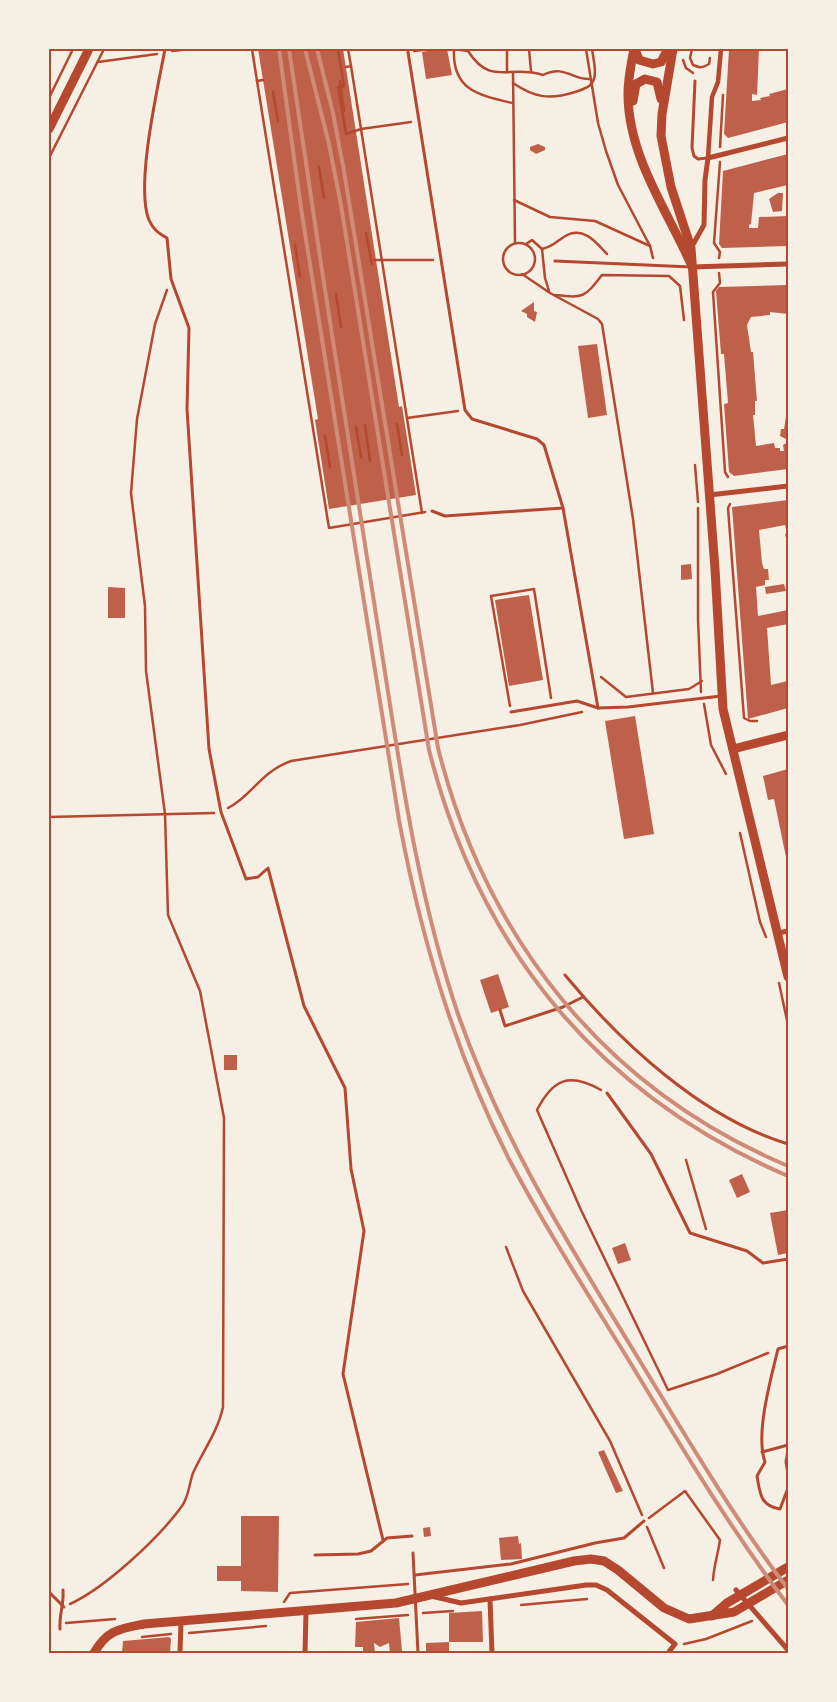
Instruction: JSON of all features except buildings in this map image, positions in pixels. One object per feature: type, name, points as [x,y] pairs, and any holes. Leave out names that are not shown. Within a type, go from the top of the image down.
[{"type":"main road","points":[[49,129],[89,49]]},
{"type":"main road","points":[[635,49],[639,60],[647,64],[658,64],[670,52]]},
{"type":"main road","points":[[635,49],[628,93],[640,156],[692,267]]},
{"type":"main road","points":[[670,52],[661,136],[664,162],[692,248],[725,723],[733,749],[788,977]]},
{"type":"main road","points":[[632,122],[634,88],[641,79],[654,80],[659,85],[662,114]]},
{"type":"main road","points":[[733,749],[788,735]]},
{"type":"main road","points":[[94,1653],[102,1639],[119,1629],[396,1603],[574,1561],[591,1559],[604,1562],[618,1570],[664,1608],[677,1615],[689,1618],[734,1612],[788,1580]]},
{"type":"main road","points":[[712,1616],[727,1602],[788,1567]]},
{"type":"street","points":[[692,248],[704,225],[705,180],[712,97],[719,75],[721,49]]},
{"type":"street","points":[[708,158],[788,138]]},
{"type":"street","points":[[692,267],[788,264]]},
{"type":"street","points":[[709,495],[788,486]]},
{"type":"street","points":[[778,934],[788,931]]},
{"type":"street","points":[[429,1596],[461,1603],[596,1585],[607,1590],[675,1644],[668,1653]]},
{"type":"street","points":[[736,1590],[788,1650]]},
{"type":"street","points":[[490,1599],[492,1653]]},
{"type":"street","points":[[305,1653],[306,1611]]},
{"type":"street","points":[[180,1653],[181,1622]]},
{"type":"lane","points":[[164,51],[145,165],[144,194],[148,219],[156,232],[167,238],[171,278],[189,328],[187,409],[209,749],[220,812],[246,879],[258,877],[268,868],[304,1006],[345,1088],[351,1169],[364,1231],[343,1374],[383,1540]]},
{"type":"lane","points":[[408,52],[465,410],[472,419],[540,441],[545,449],[563,508],[598,708]]},
{"type":"lane","points":[[695,81],[692,148],[694,156],[698,159],[708,158]]},
{"type":"lane","points":[[555,260],[692,267]]},
{"type":"lane","points":[[432,511],[445,516],[563,508]]},
{"type":"lane","points":[[512,712],[577,701],[598,708],[628,707],[722,696]]},
{"type":"lane","points":[[565,975],[583,997],[640,1054],[694,1095],[749,1128],[788,1144]]},
{"type":"lane","points":[[500,1010],[505,1026],[563,1007],[583,997]]},
{"type":"lane","points":[[607,1093],[651,1154],[690,1233],[747,1251],[763,1262],[788,1259]]},
{"type":"lane","points":[[788,1346],[778,1348],[766,1403],[762,1452],[765,1462],[757,1476],[760,1498],[768,1506],[780,1510],[788,1488]]},
{"type":"lane","points":[[762,1452],[788,1445]]},
{"type":"lane","points":[[788,1450],[786,1462],[788,1474]]},
{"type":"lane","points":[[416,1575],[511,1564],[595,1543],[624,1538],[644,1521]]},
{"type":"lane","points":[[314,1555],[358,1554],[371,1550],[383,1540],[412,1536]]},
{"type":"lane","points":[[413,1553],[416,1575],[418,1653]]},
{"type":"lane","points":[[60,1629],[59,1614],[64,1607],[63,1590]]},
{"type":"lane","points":[[49,1592],[64,1607]]},
{"type":"path","points":[[49,98],[73,49]]},
{"type":"path","points":[[49,158],[104,49]]},
{"type":"path","points":[[97,62],[164,51],[191,49]]},
{"type":"path","points":[[252,49],[329,528],[422,513],[348,49]]},
{"type":"path","points":[[338,49],[344,86],[338,87],[346,134],[361,129],[419,120]]},
{"type":"path","points":[[408,52],[430,49]]},
{"type":"path","points":[[512,103],[484,96],[460,82],[453,66],[454,49],[468,51],[478,66],[492,72],[531,71],[543,75],[551,71],[564,71],[592,79]]},
{"type":"path","points":[[507,49],[507,72]]},
{"type":"path","points":[[529,49],[531,71]]},
{"type":"path","points":[[586,49],[598,123],[606,151],[618,185],[650,246],[653,257],[643,257]]},
{"type":"path","points":[[513,82],[530,94],[549,98],[572,93],[592,84],[595,76],[592,49]]},
{"type":"path","points":[[692,49],[690,58],[693,65],[700,68],[709,64],[711,56]]},
{"type":"path","points":[[682,59],[686,68],[697,74]]},
{"type":"path","points":[[346,67],[351,66]]},
{"type":"path","points":[[513,72],[515,243]]},
{"type":"path","points":[[719,75],[724,76],[720,142]]},
{"type":"path","points":[[257,81],[263,80]]},
{"type":"path","points":[[340,81],[344,111]]},
{"type":"path","points":[[273,92],[278,121]]},
{"type":"path","points":[[720,164],[714,243],[720,252],[720,283],[713,292],[725,472],[728,477]]},
{"type":"path","points":[[319,167],[324,198]]},
{"type":"path","points":[[514,199],[550,218],[596,221],[650,246]]},
{"type":"path","points":[[366,233],[372,264]]},
{"type":"path","points":[[542,249],[551,247],[569,234],[579,234],[597,240],[606,254],[616,255]]},
{"type":"path","points":[[550,293],[545,278],[542,249],[532,240],[525,244],[515,243],[506,249],[504,265],[512,273],[522,274],[550,293],[598,319],[604,331],[633,519],[653,693]]},
{"type":"path","points":[[522,274],[531,269],[535,260],[532,251],[525,244]]},
{"type":"path","points":[[295,245],[300,277]]},
{"type":"path","points":[[374,260],[442,260]]},
{"type":"path","points":[[555,295],[577,297],[587,294],[602,275],[670,276],[680,286],[684,318]]},
{"type":"path","points":[[64,1607],[86,1597],[123,1566],[180,1509],[188,1493],[193,1474],[220,1422],[223,1407],[224,1118],[200,991],[168,915],[165,814],[155,755],[152,706],[146,671],[145,606],[131,493],[137,419],[149,352],[155,324],[171,278]]},
{"type":"path","points":[[336,294],[341,327]]},
{"type":"path","points":[[407,418],[465,410]]},
{"type":"path","points":[[397,424],[402,454]]},
{"type":"path","points":[[365,425],[370,461]]},
{"type":"path","points":[[356,427],[361,456]]},
{"type":"path","points":[[325,436],[330,467]]},
{"type":"path","points":[[730,504],[728,508],[744,718],[750,721],[757,721]]},
{"type":"path","points":[[593,673],[601,672],[602,679],[626,697],[689,689],[702,681],[698,619],[698,505]]},
{"type":"path","points":[[512,712],[491,596],[534,589],[552,705]]},
{"type":"path","points":[[701,698],[706,709],[711,745],[723,765],[730,782]]},
{"type":"path","points":[[49,817],[220,812],[235,804],[263,776],[278,766],[291,761],[539,722],[598,708]]},
{"type":"path","points":[[740,829],[760,922]]},
{"type":"path","points":[[778,977],[788,1025]]},
{"type":"path","points":[[607,1093],[588,1082],[562,1081],[548,1090],[537,1110],[580,1210],[668,1390],[717,1374],[778,1348]]},
{"type":"path","points":[[686,1160],[708,1238]]},
{"type":"path","points":[[506,1247],[523,1291],[610,1441],[664,1568]]},
{"type":"path","points":[[644,1521],[685,1491],[720,1540],[718,1556],[714,1562],[713,1580]]},
{"type":"path","points":[[327,1591],[416,1584]]},
{"type":"path","points":[[514,1605],[587,1600]]},
{"type":"path","points":[[675,1644],[690,1644],[760,1618]]},
{"type":"path","points":[[132,1637],[268,1626]]},
{"type":"railway","points":[[279,49],[301,208],[399,820],[418,908],[442,995],[490,1120],[538,1211],[705,1484],[745,1545],[788,1605]]},
{"type":"railway","points":[[289,49],[409,821],[431,919],[459,1017],[495,1106],[561,1231],[708,1473],[788,1589]]},
{"type":"railway","points":[[305,49],[329,144],[341,205],[429,750],[451,822],[480,889],[515,951],[556,1007],[605,1058],[659,1103],[720,1143],[788,1176]]},
{"type":"railway","points":[[317,49],[333,113],[344,171],[438,748],[459,818],[487,883],[522,944],[562,1000],[609,1050],[663,1095],[722,1134],[788,1166]]}]
